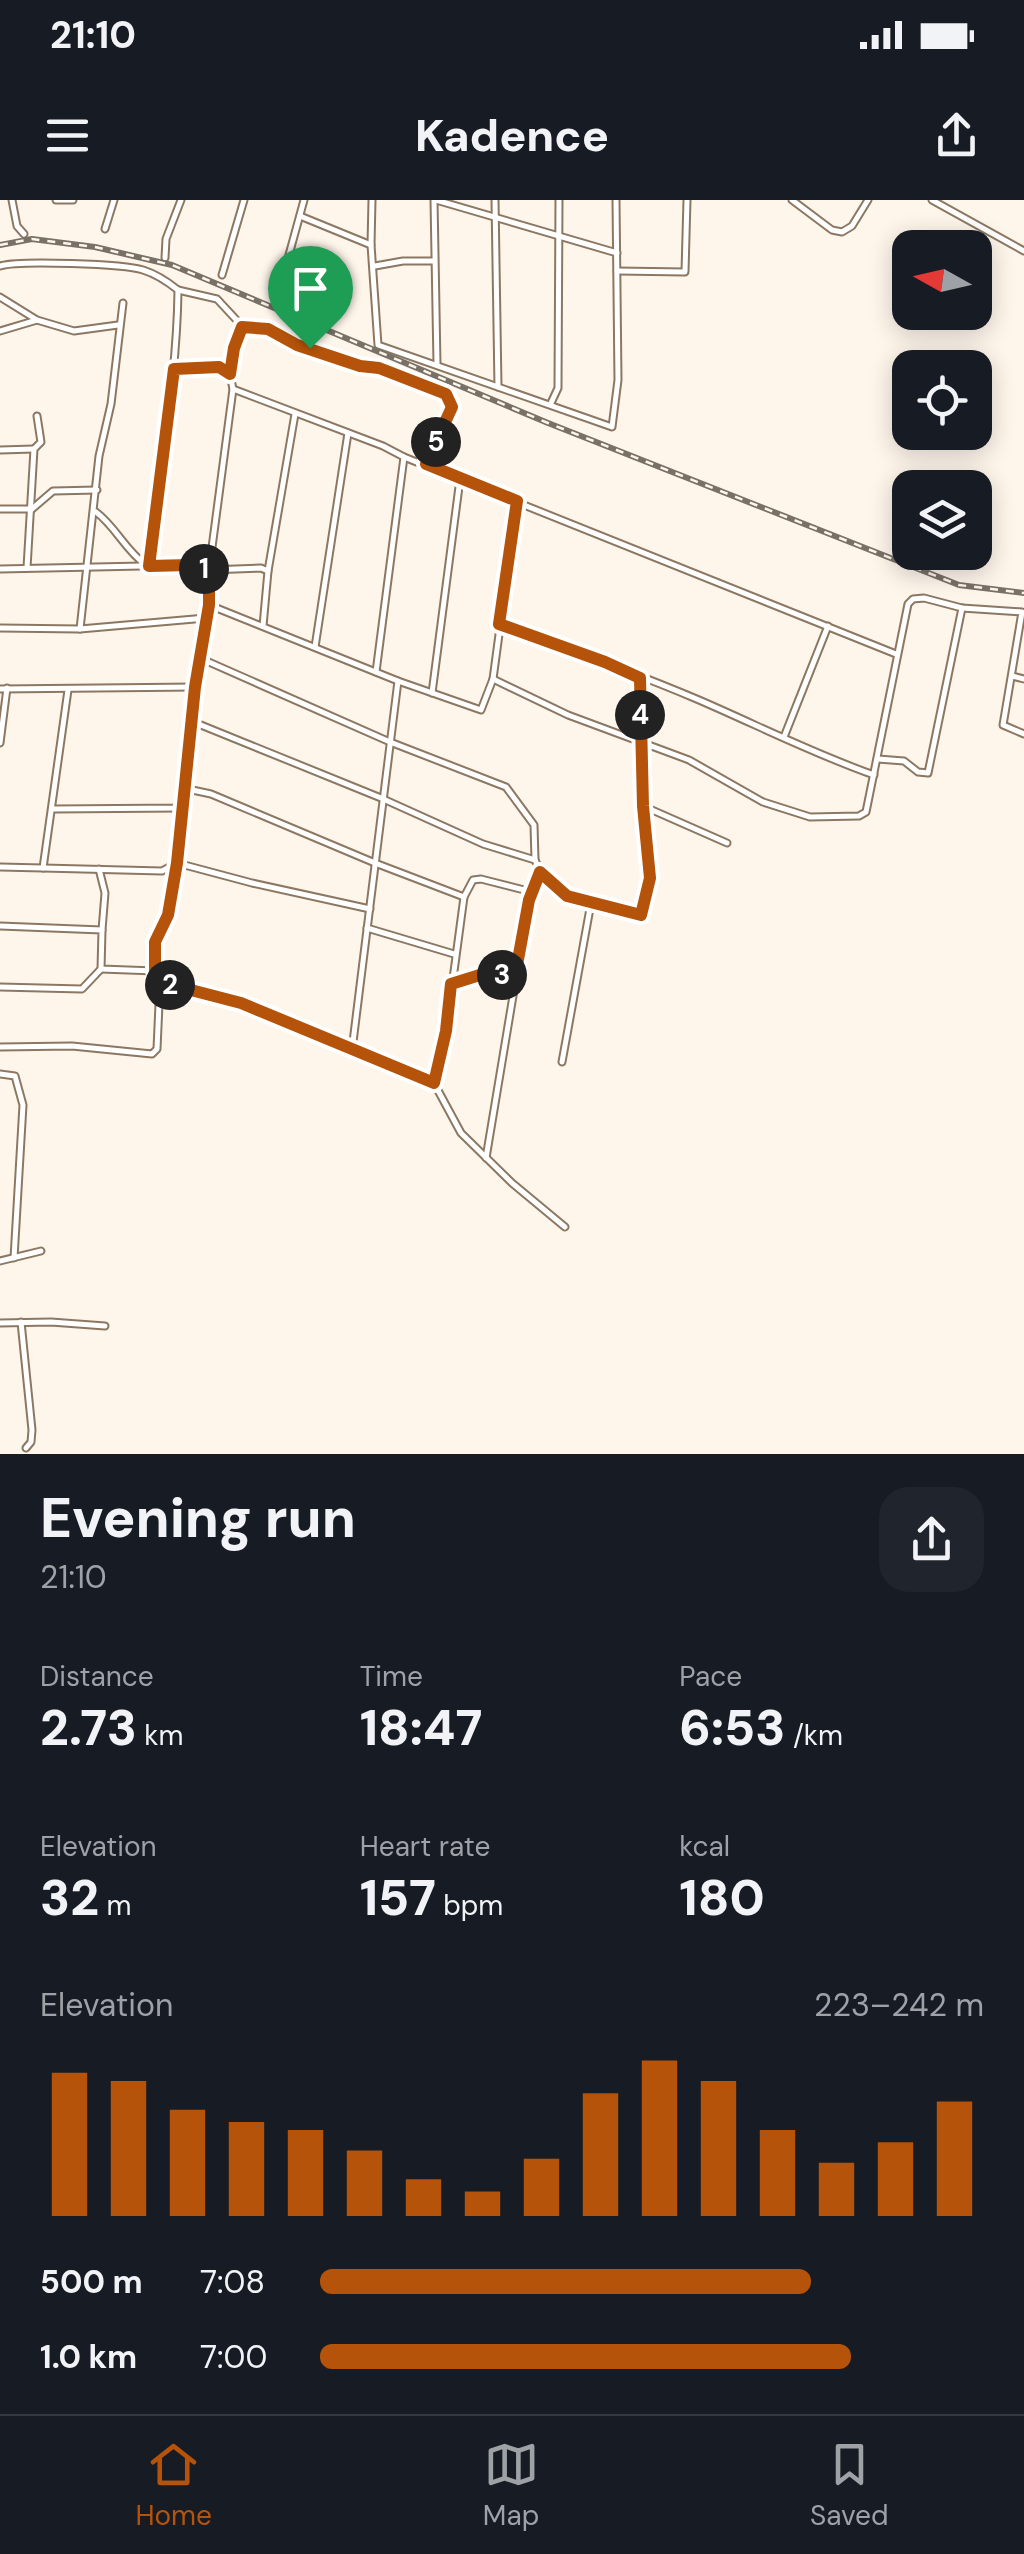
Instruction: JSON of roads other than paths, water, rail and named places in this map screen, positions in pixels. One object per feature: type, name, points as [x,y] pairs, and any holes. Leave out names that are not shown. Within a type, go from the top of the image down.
[{"type":"street","points":[[12,200],[17,226],[24,234]]},
{"type":"street","points":[[56,200],[73,200]]},
{"type":"street","points":[[105,229],[114,200]]},
{"type":"street","points":[[166,258],[166,239],[181,200]]},
{"type":"street","points":[[222,275],[244,200]]},
{"type":"street","points":[[285,290],[284,273],[304,200]]},
{"type":"street","points":[[372,200],[378,345],[612,427],[618,380],[616,200]]},
{"type":"street","points":[[437,364],[435,200],[618,254]]},
{"type":"street","points":[[495,200],[498,386]]},
{"type":"street","points":[[551,403],[558,388],[559,200]]},
{"type":"street","points":[[617,271],[685,272],[687,200]]},
{"type":"street","points":[[792,200],[832,230],[842,232],[852,226],[868,200]]},
{"type":"street","points":[[932,200],[1024,250]]},
{"type":"street","points":[[300,216],[372,245]]},
{"type":"street","points":[[375,266],[434,261]]},
{"type":"street","points":[[0,266],[20,262],[146,271],[178,290],[217,299],[242,327],[268,329],[297,345],[360,366],[379,368],[446,394],[452,407],[426,464]]},
{"type":"street","points":[[149,566],[174,369],[178,290]]},
{"type":"street","points":[[0,297],[37,320],[74,330],[118,325]]},
{"type":"street","points":[[80,629],[99,456],[110,404],[122,304]]},
{"type":"street","points":[[0,331],[37,320]]},
{"type":"street","points":[[0,1047],[72,1046],[152,1054],[157,1049],[160,982],[155,971],[155,942],[168,915],[177,863],[180,808],[234,389],[230,374],[242,327]]},
{"type":"street","points":[[174,369],[219,367],[230,374]]},
{"type":"street","points":[[234,389],[896,654]]},
{"type":"street","points":[[264,626],[268,570],[294,414]]},
{"type":"street","points":[[0,450],[34,449],[42,442],[38,416]]},
{"type":"street","points":[[314,647],[348,432]]},
{"type":"street","points":[[27,568],[34,449]]},
{"type":"street","points":[[376,672],[404,457]]},
{"type":"street","points":[[432,692],[460,479]]},
{"type":"street","points":[[0,509],[32,509],[54,491],[98,490]]},
{"type":"street","points":[[209,605],[398,681],[482,710],[493,679],[517,501]]},
{"type":"street","points":[[94,512],[149,566]]},
{"type":"street","points":[[0,570],[190,565],[209,570],[268,570]]},
{"type":"street","points":[[493,679],[568,715],[689,760],[763,802],[810,817],[858,816],[866,812],[908,604],[924,598],[962,608],[1022,612],[1003,725],[1024,734]]},
{"type":"street","points":[[878,759],[904,761],[918,772],[928,772],[962,608]]},
{"type":"street","points":[[0,628],[80,629],[206,618]]},
{"type":"street","points":[[499,624],[605,662],[874,775]]},
{"type":"street","points":[[784,737],[828,626]]},
{"type":"street","points":[[202,659],[390,742],[506,787],[534,824],[535,860],[540,872],[567,896],[641,915],[650,878],[643,806],[640,678]]},
{"type":"street","points":[[1012,676],[1024,679]]},
{"type":"street","points":[[352,1051],[398,681]]},
{"type":"street","points":[[0,743],[4,689],[195,687]]},
{"type":"street","points":[[43,868],[68,690]]},
{"type":"street","points":[[191,721],[483,844],[535,860]]},
{"type":"street","points":[[183,788],[212,794],[464,896]]},
{"type":"street","points":[[643,806],[727,843]]},
{"type":"street","points":[[53,808],[180,808]]},
{"type":"street","points":[[0,867],[162,871],[177,863],[252,884],[370,909]]},
{"type":"street","points":[[0,987],[82,989],[100,969],[105,893],[99,869]]},
{"type":"street","points":[[486,1158],[515,976],[532,892],[540,872]]},
{"type":"street","points":[[434,1083],[446,1031],[464,896],[473,880],[481,878],[532,892]]},
{"type":"street","points":[[562,1062],[591,903]]},
{"type":"street","points":[[0,926],[102,930]]},
{"type":"street","points":[[367,928],[454,954]]},
{"type":"street","points":[[100,969],[155,971]]},
{"type":"street","points":[[451,984],[483,974],[515,976]]},
{"type":"street","points":[[160,982],[241,1003],[434,1083],[461,1133],[565,1227]]},
{"type":"street","points":[[0,1074],[15,1076],[23,1104],[14,1258]]},
{"type":"street","points":[[0,1261],[41,1251]]},
{"type":"street","points":[[21,1322],[32,1430],[26,1448]]},
{"type":"street","points":[[0,1323],[105,1326]]},
{"type":"railway","points":[[0,245],[32,239],[95,247],[172,265],[548,423],[959,585],[1024,593]]}]
